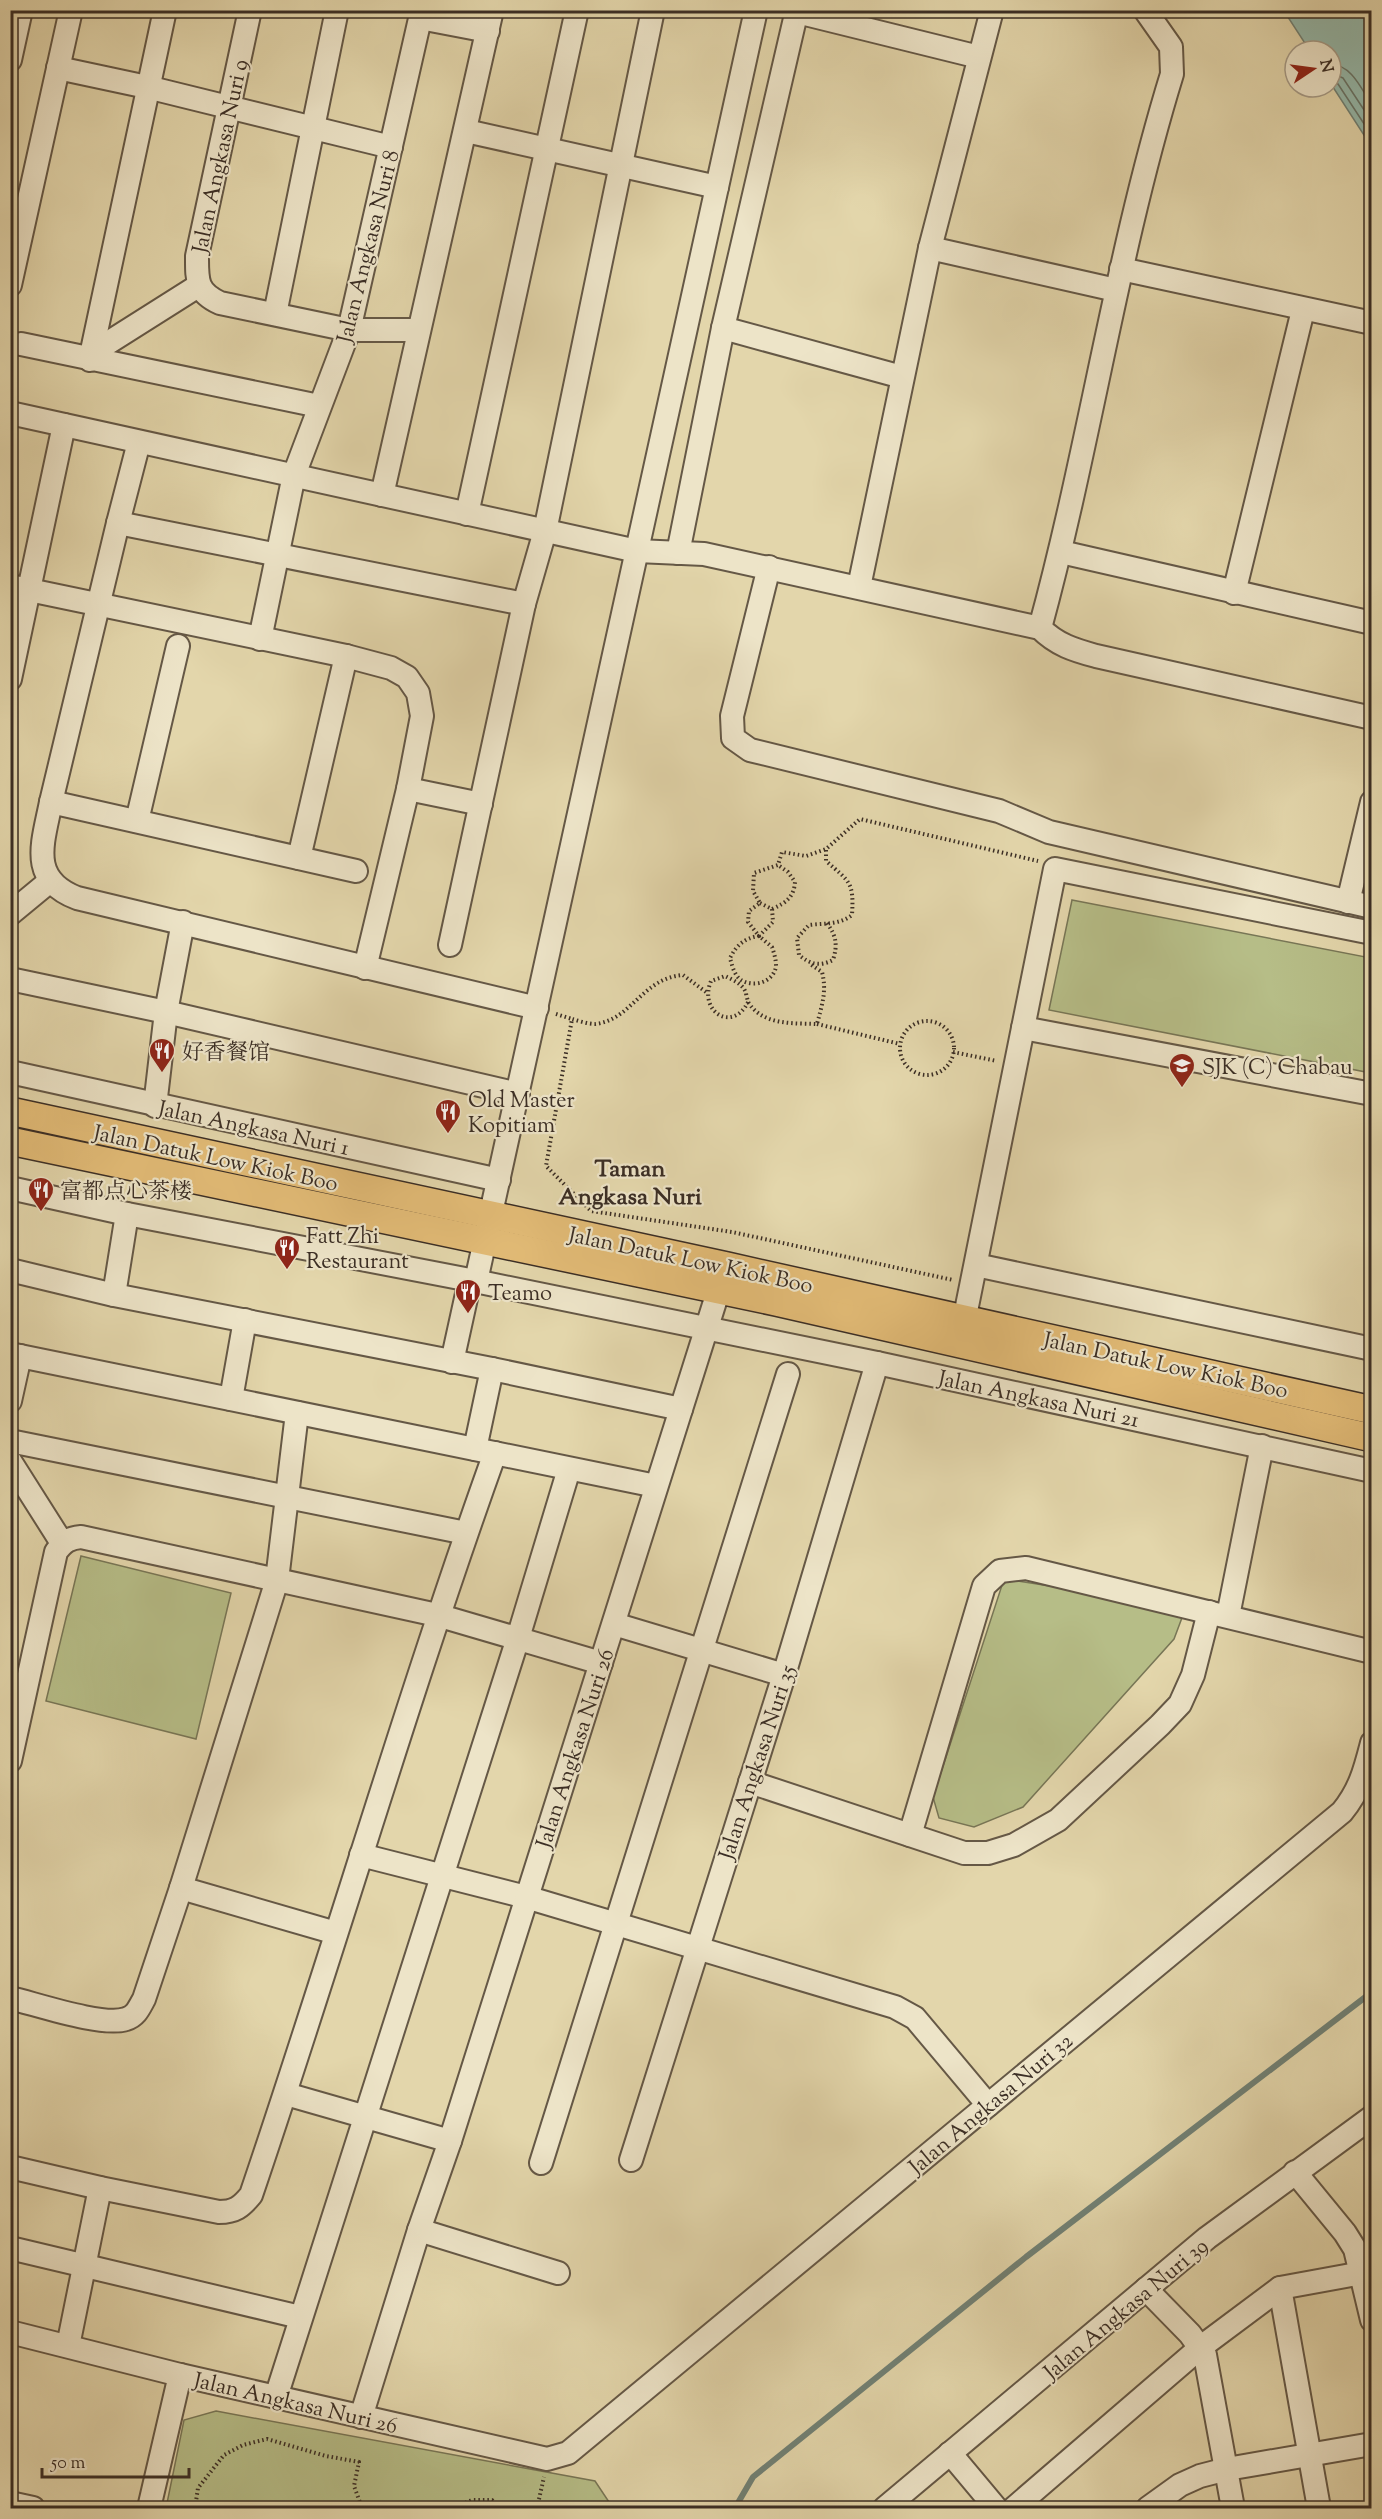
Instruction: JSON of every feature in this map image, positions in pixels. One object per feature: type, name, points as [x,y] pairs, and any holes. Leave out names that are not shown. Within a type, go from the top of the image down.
[{"type":"main road","name":"Jalan Datuk Low Kiok Boo","points":[[10,1111],[488,1230]]},
{"type":"main road","name":"Jalan Datuk Low Kiok Boo","points":[[10,1141],[488,1230],[723,1278],[962,1332],[1371,1438]]},
{"type":"main road","name":"Jalan Datuk Low Kiok Boo","points":[[962,1332],[1371,1410]]},
{"type":"street","points":[[10,60],[21,10]]},
{"type":"street","points":[[10,285],[71,10]]},
{"type":"street","points":[[91,357],[165,10]]},
{"type":"street","name":"Jalan Angkasa Nuri 9","points":[[250,10],[197,256],[198,286],[208,298],[220,303],[349,330],[418,330]]},
{"type":"street","points":[[275,315],[337,10]]},
{"type":"street","points":[[467,514],[545,148],[577,10]]},
{"type":"street","points":[[450,945],[524,604],[546,531],[619,166],[653,10]]},
{"type":"street","points":[[452,1362],[488,1230],[756,10]]},
{"type":"street","points":[[859,587],[930,248],[992,10]]},
{"type":"street","points":[[1040,628],[1061,552],[1118,280],[1172,74],[1171,47],[1145,10]]},
{"type":"street","points":[[678,553],[723,328],[797,11],[979,57]]},
{"type":"street","points":[[382,495],[490,21],[421,14]]},
{"type":"street","name":"Jalan Angkasa Nuri 8","points":[[260,639],[294,476],[349,330],[421,14]]},
{"type":"street","points":[[58,68],[228,106],[391,147]]},
{"type":"street","points":[[466,131],[717,187]]},
{"type":"street","points":[[930,248],[1371,323]]},
{"type":"street","points":[[91,357],[198,286]]},
{"type":"street","points":[[1234,593],[1303,310]]},
{"type":"street","points":[[723,328],[902,377]]},
{"type":"street","points":[[21,344],[319,406]]},
{"type":"street","points":[[10,413],[637,551],[704,554],[859,587],[1040,628],[1051,639],[1066,648],[1371,718]]},
{"type":"street","points":[[10,679],[20,588],[64,425]]},
{"type":"street","points":[[139,442],[51,802],[42,847],[44,866],[50,881],[63,892],[78,897],[537,1008]]},
{"type":"street","points":[[118,523],[524,604]]},
{"type":"street","points":[[1061,552],[1371,623]]},
{"type":"street","points":[[769,567],[732,716],[733,738],[740,745],[750,750],[999,811],[1049,832],[1371,907]]},
{"type":"street","points":[[20,588],[346,656],[391,668],[407,677],[418,693],[422,716],[408,789],[365,968]]},
{"type":"street","points":[[136,821],[178,646]]},
{"type":"street","points":[[299,858],[346,656]]},
{"type":"street","points":[[408,789],[481,804]]},
{"type":"street","points":[[51,802],[356,871]]},
{"type":"street","points":[[1348,902],[1371,802]]},
{"type":"street","points":[[962,1332],[966,1267],[1023,1028],[1043,868],[1371,933]]},
{"type":"street","points":[[10,915],[50,881]]},
{"type":"street","points":[[155,1106],[166,1012],[183,922]]},
{"type":"street","points":[[10,979],[166,1012],[518,1094]]},
{"type":"street","points":[[1023,1028],[1371,1094]]},
{"type":"street","name":"Jalan Angkasa Nuri 1","points":[[10,1072],[155,1106],[499,1180]]},
{"type":"street","name":"Jalan Angkasa Nuri 21","points":[[10,1188],[127,1214],[877,1362],[1371,1471]]},
{"type":"street","points":[[114,1295],[127,1214]]},
{"type":"street","points":[[966,1267],[1371,1349]]},
{"type":"street","points":[[10,1270],[114,1295],[492,1369],[681,1409]]},
{"type":"street","name":"Jalan Angkasa Nuri 26","points":[[361,2417],[723,1278]]},
{"type":"street","points":[[231,1399],[245,1320]]},
{"type":"street","points":[[10,1401],[15,1355],[656,1486]]},
{"type":"street","name":"Jalan Angkasa Nuri 35","points":[[631,2160],[784,1676],[877,1362]]},
{"type":"street","points":[[10,2167],[219,2212],[232,2212],[242,2206],[251,2195],[286,2094],[466,1533],[485,1451],[492,1369]]},
{"type":"street","points":[[541,2163],[788,1374]]},
{"type":"street","points":[[10,1998],[100,2020],[127,2019],[137,2012],[144,1999],[277,1580],[297,1413]]},
{"type":"street","points":[[10,1441],[287,1495],[466,1533]]},
{"type":"street","points":[[750,1782],[964,1853],[988,1853],[1014,1845],[1058,1820],[1180,1704],[1219,1614],[1262,1446]]},
{"type":"street","points":[[10,1461],[62,1543]]},
{"type":"street","points":[[276,2397],[443,1876],[569,1469]]},
{"type":"street","points":[[10,1761],[56,1552],[62,1543],[71,1538],[81,1537],[438,1615],[601,1663]]},
{"type":"street","points":[[910,1835],[984,1586],[1000,1571],[1026,1568],[1371,1652]]},
{"type":"street","points":[[614,1624],[784,1676]]},
{"type":"street","name":"Jalan Angkasa Nuri 32","points":[[547,2458],[568,2453],[581,2444],[1342,1812],[1352,1800],[1364,1777],[1371,1743]]},
{"type":"street","points":[[361,1855],[526,1897],[895,2007],[915,2018],[988,2105]]},
{"type":"street","points":[[181,1888],[336,1933]]},
{"type":"street","points":[[286,2094],[450,2141]]},
{"type":"street","name":"Jalan Angkasa Nuri 39","points":[[885,2508],[1207,2238],[1371,2116]]},
{"type":"street","points":[[1295,2172],[1345,2233],[1355,2249],[1371,2319]]},
{"type":"street","points":[[68,2346],[100,2188]]},
{"type":"street","points":[[420,2230],[558,2273]]},
{"type":"street","points":[[10,2248],[300,2317]]},
{"type":"street","points":[[1014,2508],[1201,2347],[1280,2288],[1362,2273]]},
{"type":"street","points":[[1280,2288],[1319,2508]]},
{"type":"street","points":[[1146,2289],[1201,2347],[1208,2368],[1233,2508]]},
{"type":"street","name":"Jalan Angkasa Nuri 26","points":[[10,2332],[180,2375],[547,2458]]},
{"type":"street","points":[[149,2508],[180,2375]]},
{"type":"street","points":[[1148,2508],[1180,2485],[1200,2476],[1227,2469],[1371,2444]]},
{"type":"street","points":[[950,2453],[996,2508]]},
{"type":"street","points":[[10,2503],[33,2508]]},
{"type":"path","points":[[778,865],[782,852],[806,856],[826,849],[860,819],[1043,868]]},
{"type":"path","points":[[817,1024],[824,999],[825,985],[822,972],[799,955],[797,938],[809,925],[842,923],[852,915],[854,891],[847,879],[826,861],[826,849]]},
{"type":"path","points":[[772,909],[760,903],[753,891],[754,873],[778,865]]},
{"type":"path","points":[[772,909],[789,899],[794,890],[795,882],[788,872],[778,865]]},
{"type":"path","points":[[748,1002],[743,1012],[733,1017],[724,1017],[715,1013],[709,1005],[706,992],[711,981],[725,976],[740,982],[762,983],[770,978],[776,969],[772,946],[759,936],[748,922],[749,911],[760,903]]},
{"type":"path","points":[[772,909],[773,922],[759,936],[751,937],[736,946],[729,958],[745,990],[748,1002],[766,1018],[779,1022],[817,1024],[900,1044]]},
{"type":"path","points":[[810,963],[824,964],[833,960],[836,936],[827,923]]},
{"type":"path","points":[[706,992],[683,975],[668,976],[650,988],[614,1019],[593,1024],[572,1019],[546,1166],[591,1211],[732,1232],[952,1280],[966,1267]]},
{"type":"path","points":[[925,1021],[934,1022],[949,1033],[953,1042],[953,1052],[945,1069],[927,1075],[910,1070],[900,1054],[900,1044],[909,1028],[925,1021]]},
{"type":"path","points":[[953,1052],[1000,1062],[1002,1051]]},
{"type":"path","points":[[195,2508],[198,2488],[224,2455],[243,2445],[267,2439],[326,2456],[359,2462],[354,2486],[362,2508]]},
{"type":"path","points":[[537,2508],[547,2458]]},
{"type":"path","points":[[453,2508],[472,2500],[492,2500],[503,2508]]},
{"type":"green space","points":[[1072,900],[1371,958],[1371,1073],[1049,1010]]},
{"type":"green space","points":[[81,1556],[231,1593],[196,1739],[46,1701]]},
{"type":"green space","points":[[1004,1579],[1186,1607],[1174,1639],[1023,1807],[974,1827],[939,1818],[933,1797]]},
{"type":"green space","points":[[216,2411],[595,2481],[613,2508],[166,2508],[184,2420]]},
{"type":"water","points":[[1284,11],[1371,11],[1371,146],[1341,99],[1343,99],[1343,39],[1302,39]]},
{"type":"waterway","points":[[735,2508],[753,2477],[1026,2257],[1372,1992]]},
{"type":"place","name":"好香餐馆","points":[[162,1074]]},
{"type":"place","name":"SJK (C) Chabau","points":[[1182,1089]]},
{"type":"place","name":"Old Master Kopitiam","points":[[448,1135]]},
{"type":"place","name":"富都点心茶楼","points":[[41,1213]]},
{"type":"place","name":"Fatt Zhi Restaurant","points":[[287,1271]]},
{"type":"place","name":"Teamo","points":[[468,1315]]},
{"type":"district","name":"Taman Angkasa Nuri","points":[[630,1182]]}]
